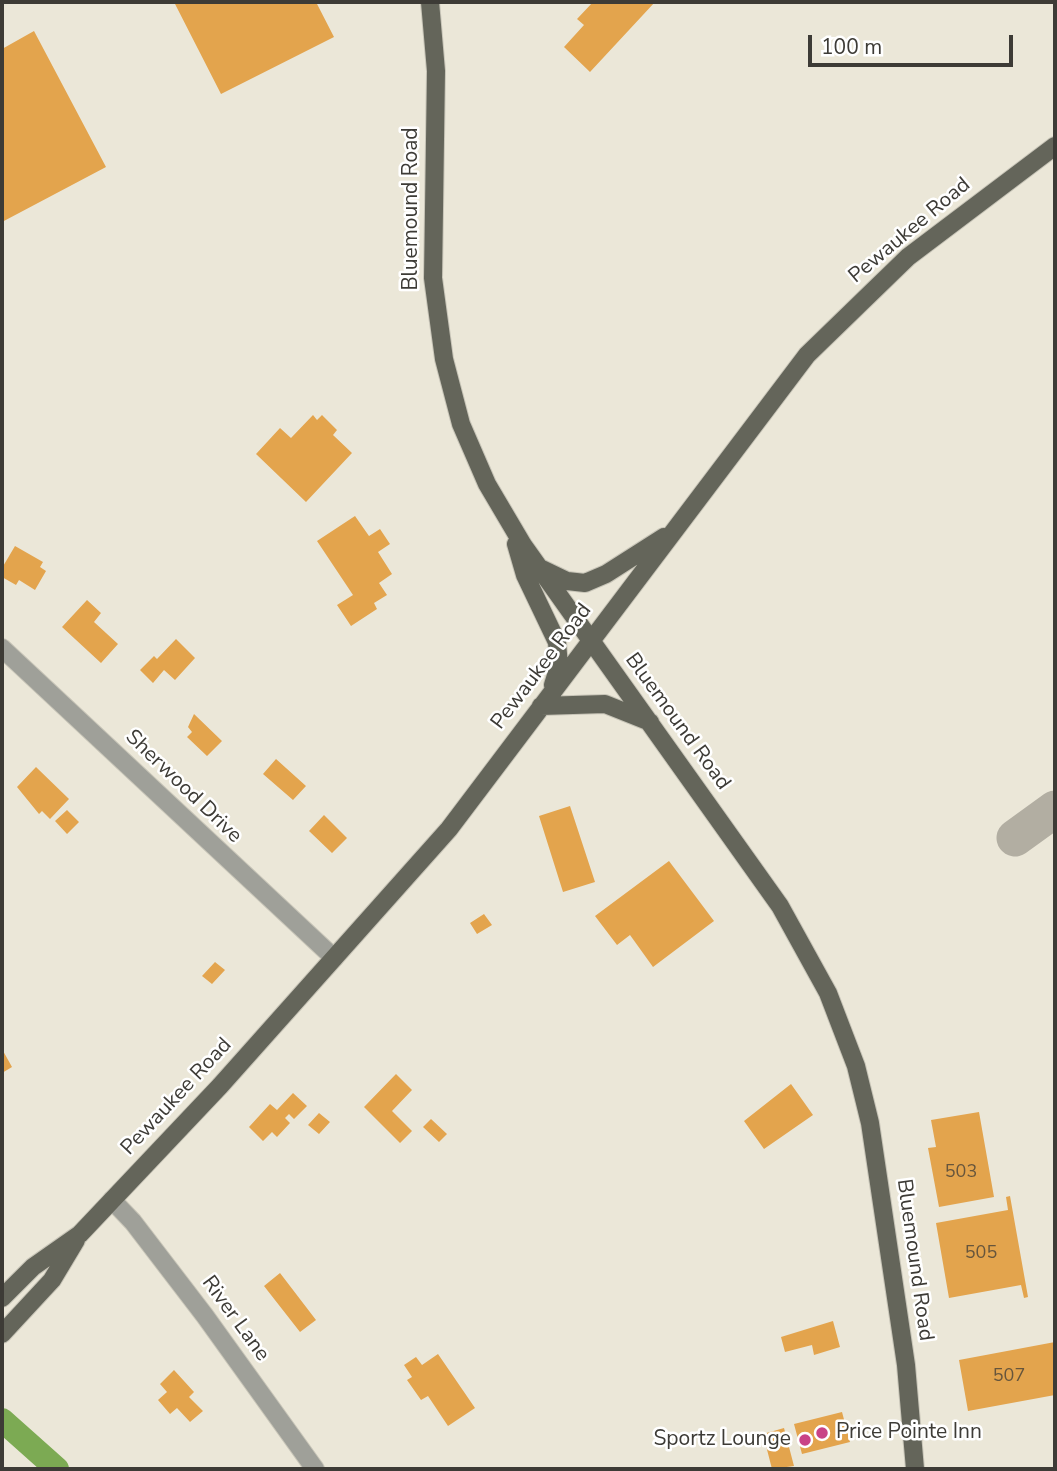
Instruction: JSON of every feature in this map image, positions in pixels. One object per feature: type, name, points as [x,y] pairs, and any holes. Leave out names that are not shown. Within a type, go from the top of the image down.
[{"type":"main road","name":"Bluemound Road","points":[[430,2],[436,71],[432,264],[439,332],[450,389],[465,437],[513,530],[786,915],[828,993],[852,1054],[870,1123],[906,1366],[915,1469]]},
{"type":"main road","name":"Pewaukee Road","points":[[2,1298],[33,1267],[80,1234],[449,829],[807,355],[908,257],[1055,146]]},
{"type":"main road","points":[[513,530],[519,560],[557,642],[559,666],[545,702],[605,705],[652,723]]},
{"type":"main road","points":[[537,566],[567,581],[585,583],[673,531]]},
{"type":"main road","name":"Pewaukee Road","points":[[2,1334],[52,1280],[80,1234]]},
{"type":"street","name":"Sherwood Drive","points":[[2,648],[334,958]]},
{"type":"street","name":"River Lane","points":[[112,1200],[133,1222],[205,1316],[315,1469]]},
{"type":"building","points":[[174,2],[316,2],[334,37],[221,94]]},
{"type":"building","points":[[593,2],[655,2],[590,72],[564,47],[584,25],[577,19]]},
{"type":"building","points":[[34,31],[106,167],[2,222],[2,49]]},
{"type":"building","points":[[313,415],[317,420],[322,415],[337,430],[333,435],[352,453],[306,502],[256,454],[280,428],[291,438]]},
{"type":"building","points":[[355,516],[369,536],[380,529],[390,544],[378,552],[392,574],[379,583],[387,595],[374,603],[377,609],[351,626],[337,605],[353,595],[317,541]]},
{"type":"building","points":[[15,546],[43,562],[40,567],[46,571],[35,590],[19,580],[16,585],[2,577],[2,568]]},
{"type":"building","points":[[87,600],[101,613],[94,622],[118,644],[101,663],[62,627]]},
{"type":"building","points":[[176,639],[195,658],[175,680],[164,670],[153,683],[140,670],[154,656],[157,659]]},
{"type":"building","points":[[194,714],[222,741],[207,756],[187,737],[192,732],[188,727]]},
{"type":"building","points":[[276,759],[306,786],[293,800],[263,774]]},
{"type":"building","points":[[36,767],[69,799],[50,819],[42,811],[39,814],[17,787]]},
{"type":"building","points":[[570,806],[595,882],[563,892],[539,816]]},
{"type":"building","points":[[67,810],[79,822],[67,834],[55,821]]},
{"type":"building","points":[[324,815],[347,838],[332,853],[309,831]]},
{"type":"building","points":[[669,861],[714,921],[653,967],[630,935],[617,945],[595,916]]},
{"type":"building","points":[[484,914],[492,925],[477,934],[470,923]]},
{"type":"building","points":[[215,962],[225,970],[212,984],[202,976]]},
{"type":"building","points":[[2,1049],[12,1067],[2,1073]]},
{"type":"building","points":[[396,1074],[412,1090],[392,1111],[412,1131],[400,1143],[364,1107]]},
{"type":"building","points":[[791,1084],[813,1115],[764,1149],[744,1121]]},
{"type":"building","points":[[293,1093],[307,1106],[294,1119],[289,1114],[285,1118],[290,1123],[277,1137],[272,1132],[263,1141],[249,1127],[270,1104],[277,1110]]},
{"type":"building","points":[[979,1112],[994,1197],[939,1207],[928,1148],[936,1147],[931,1120]]},
{"type":"building","points":[[319,1113],[330,1122],[319,1134],[308,1125]]},
{"type":"building","points":[[431,1119],[447,1134],[439,1142],[423,1127]]},
{"type":"building","points":[[1010,1196],[1028,1297],[1024,1298],[1021,1285],[949,1298],[936,1223],[1008,1210],[1006,1197]]},
{"type":"building","points":[[280,1273],[316,1320],[300,1332],[264,1286]]},
{"type":"building","points":[[833,1321],[840,1347],[814,1355],[812,1345],[785,1352],[781,1337]]},
{"type":"building","points":[[1055,1342],[1055,1395],[968,1411],[959,1360]]},
{"type":"building","points":[[438,1354],[475,1408],[448,1426],[428,1396],[421,1400],[407,1380],[412,1377],[404,1365],[416,1357],[422,1365]]},
{"type":"building","points":[[174,1370],[194,1392],[189,1397],[203,1411],[190,1422],[177,1408],[170,1414],[158,1400],[167,1392],[160,1384]]},
{"type":"building","name":"Price Pointe Inn","points":[[842,1412],[850,1442],[802,1454],[794,1424]]},
{"type":"building","points":[[784,1428],[794,1466],[772,1469],[763,1434]]},
{"type":"waterway","points":[[2,1420],[57,1469]]},
{"type":"taxiway","points":[[1015,838],[1055,809]]},
{"type":"place","name":"Price Pointe Inn","points":[[822,1433]]},
{"type":"place","name":"Sportz Lounge","points":[[805,1440]]}]
